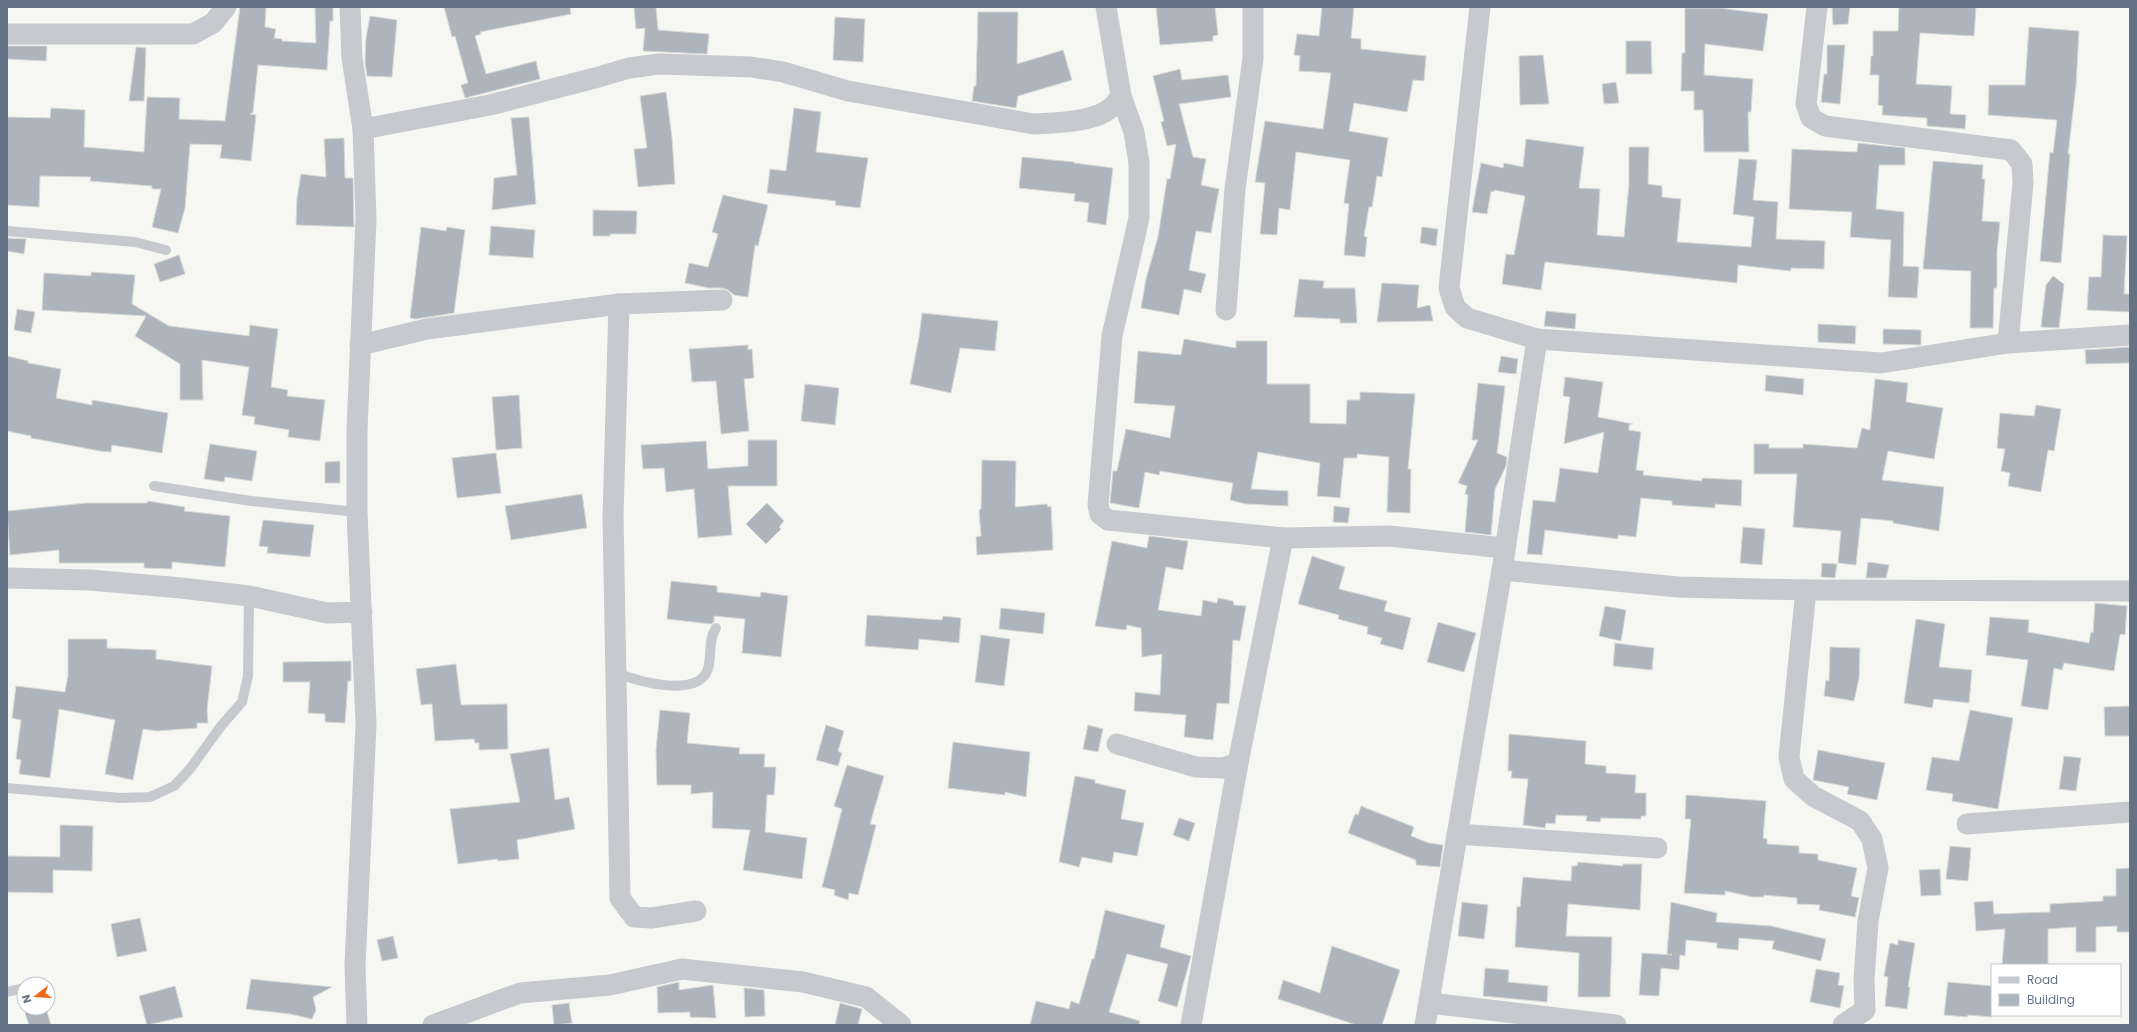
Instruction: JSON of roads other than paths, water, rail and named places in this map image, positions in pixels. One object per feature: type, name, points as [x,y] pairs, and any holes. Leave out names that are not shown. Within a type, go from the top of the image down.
[{"type":"street","points":[[7,34],[193,34],[213,23],[226,7]]},
{"type":"street","points":[[350,7],[352,58],[363,129],[366,219],[357,430],[357,512],[366,724],[355,966],[357,1025]]},
{"type":"street","points":[[1106,7],[1121,96],[1134,132],[1139,163],[1139,218],[1112,336],[1098,505],[1100,514],[1108,520],[1283,538],[1389,536],[1504,548]]},
{"type":"street","points":[[1226,310],[1235,189],[1253,58],[1253,7]]},
{"type":"street","points":[[1480,7],[1449,288],[1455,308],[1468,318],[1537,339],[1880,363],[2008,343],[2130,335]]},
{"type":"street","points":[[1816,7],[1806,104],[1811,118],[1825,126],[2011,150],[2022,164],[2023,184],[2008,343]]},
{"type":"street","points":[[363,129],[490,105],[629,68],[659,64],[751,67],[783,72],[848,91],[1034,124],[1062,122],[1094,116],[1105,112],[1121,96]]},
{"type":"street","points":[[360,345],[427,329],[619,304],[722,300]]},
{"type":"street","points":[[619,304],[613,517],[620,898],[634,917],[651,918],[696,911]]},
{"type":"street","points":[[1425,1025],[1430,1003],[1502,570],[1504,548],[1537,339]]},
{"type":"street","points":[[1191,1025],[1238,764],[1283,538]]},
{"type":"street","points":[[1502,570],[1678,587],[1806,590],[2130,592]]},
{"type":"street","points":[[7,578],[90,580],[249,596],[327,613],[362,612]]},
{"type":"street","points":[[1806,590],[1789,757],[1794,779],[1813,796],[1860,821],[1872,839],[1878,868],[1868,921],[1864,980],[1865,1010],[1843,1025]]},
{"type":"street","points":[[1117,744],[1196,767],[1223,768],[1238,764]]},
{"type":"street","points":[[1967,824],[2130,812]]},
{"type":"street","points":[[1458,834],[1657,848]]},
{"type":"street","points":[[433,1025],[520,993],[610,985],[682,969],[804,982],[866,998],[901,1025]]},
{"type":"street","points":[[1430,1003],[1616,1025]]},
{"type":"lane","points":[[7,231],[135,242],[166,250]]},
{"type":"lane","points":[[154,486],[251,501],[357,512]]},
{"type":"lane","points":[[7,788],[120,798],[150,797],[174,786],[190,769],[221,726],[242,702],[248,676],[249,596]]},
{"type":"lane","points":[[615,672],[632,679],[654,683],[688,686],[700,681],[707,670],[711,635],[716,628]]}]
